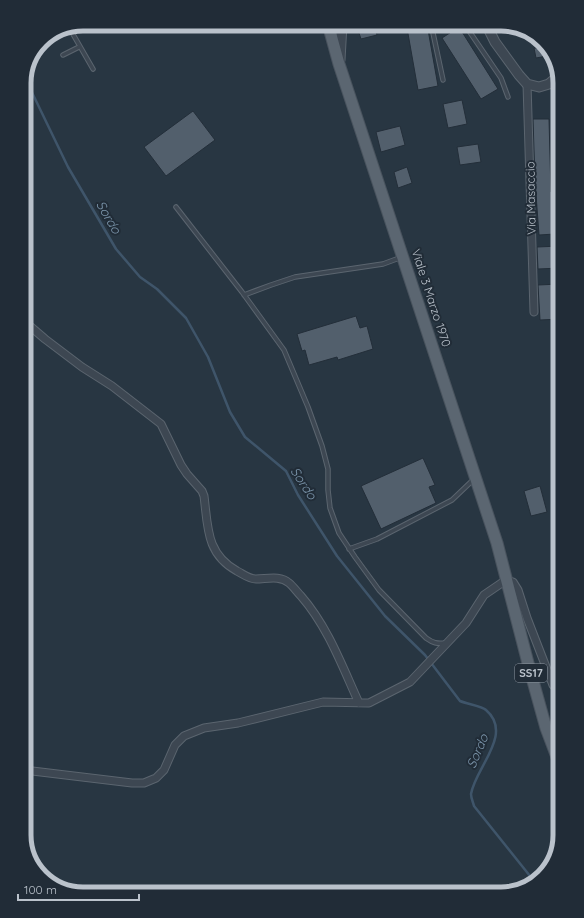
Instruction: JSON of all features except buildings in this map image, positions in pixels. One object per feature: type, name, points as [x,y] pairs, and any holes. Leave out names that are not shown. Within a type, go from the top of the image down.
[{"type":"main road","name":"Viale 3 Marzo 1970","points":[[330,31],[497,543],[506,580]]},
{"type":"main road","name":"SS17","points":[[506,580],[546,728],[553,746]]},
{"type":"street","points":[[340,64],[342,31]]},
{"type":"street","points":[[490,31],[495,42],[527,84],[539,86],[549,84],[553,80]]},
{"type":"street","name":"Via Masaccio","points":[[527,84],[534,312]]},
{"type":"street","points":[[31,327],[82,367],[112,386],[161,424],[187,474],[202,491],[204,496],[209,537],[216,553],[231,568],[246,576],[254,579],[284,579],[289,583],[312,608],[329,636],[359,703]]},
{"type":"street","points":[[31,771],[132,783],[144,783],[156,778],[164,770],[175,745],[184,736],[204,728],[238,723],[323,702],[369,703],[410,682],[466,623],[484,595],[506,580],[513,582],[518,590],[527,618],[553,685]]},
{"type":"lane","points":[[433,31],[443,80]]},
{"type":"lane","points":[[469,31],[501,78],[508,97]]},
{"type":"lane","points":[[72,32],[93,69]]},
{"type":"lane","points":[[63,55],[79,47]]},
{"type":"lane","points":[[176,207],[244,295],[284,350],[308,407],[322,446],[328,469],[330,508],[340,533],[349,549],[379,590],[426,638],[436,644],[448,642]]},
{"type":"lane","points":[[244,295],[295,277],[383,264],[404,256]]},
{"type":"lane","points":[[349,549],[377,539],[452,500],[476,478]]},
{"type":"waterway","name":"Sordo","points":[[31,90],[68,167],[116,249],[140,277],[157,289],[186,318],[208,357],[230,412],[245,437],[286,471],[298,495],[337,556],[385,616],[425,655],[460,701],[486,710],[494,719],[496,730],[495,740],[474,784],[471,794],[474,806],[531,877]]}]
